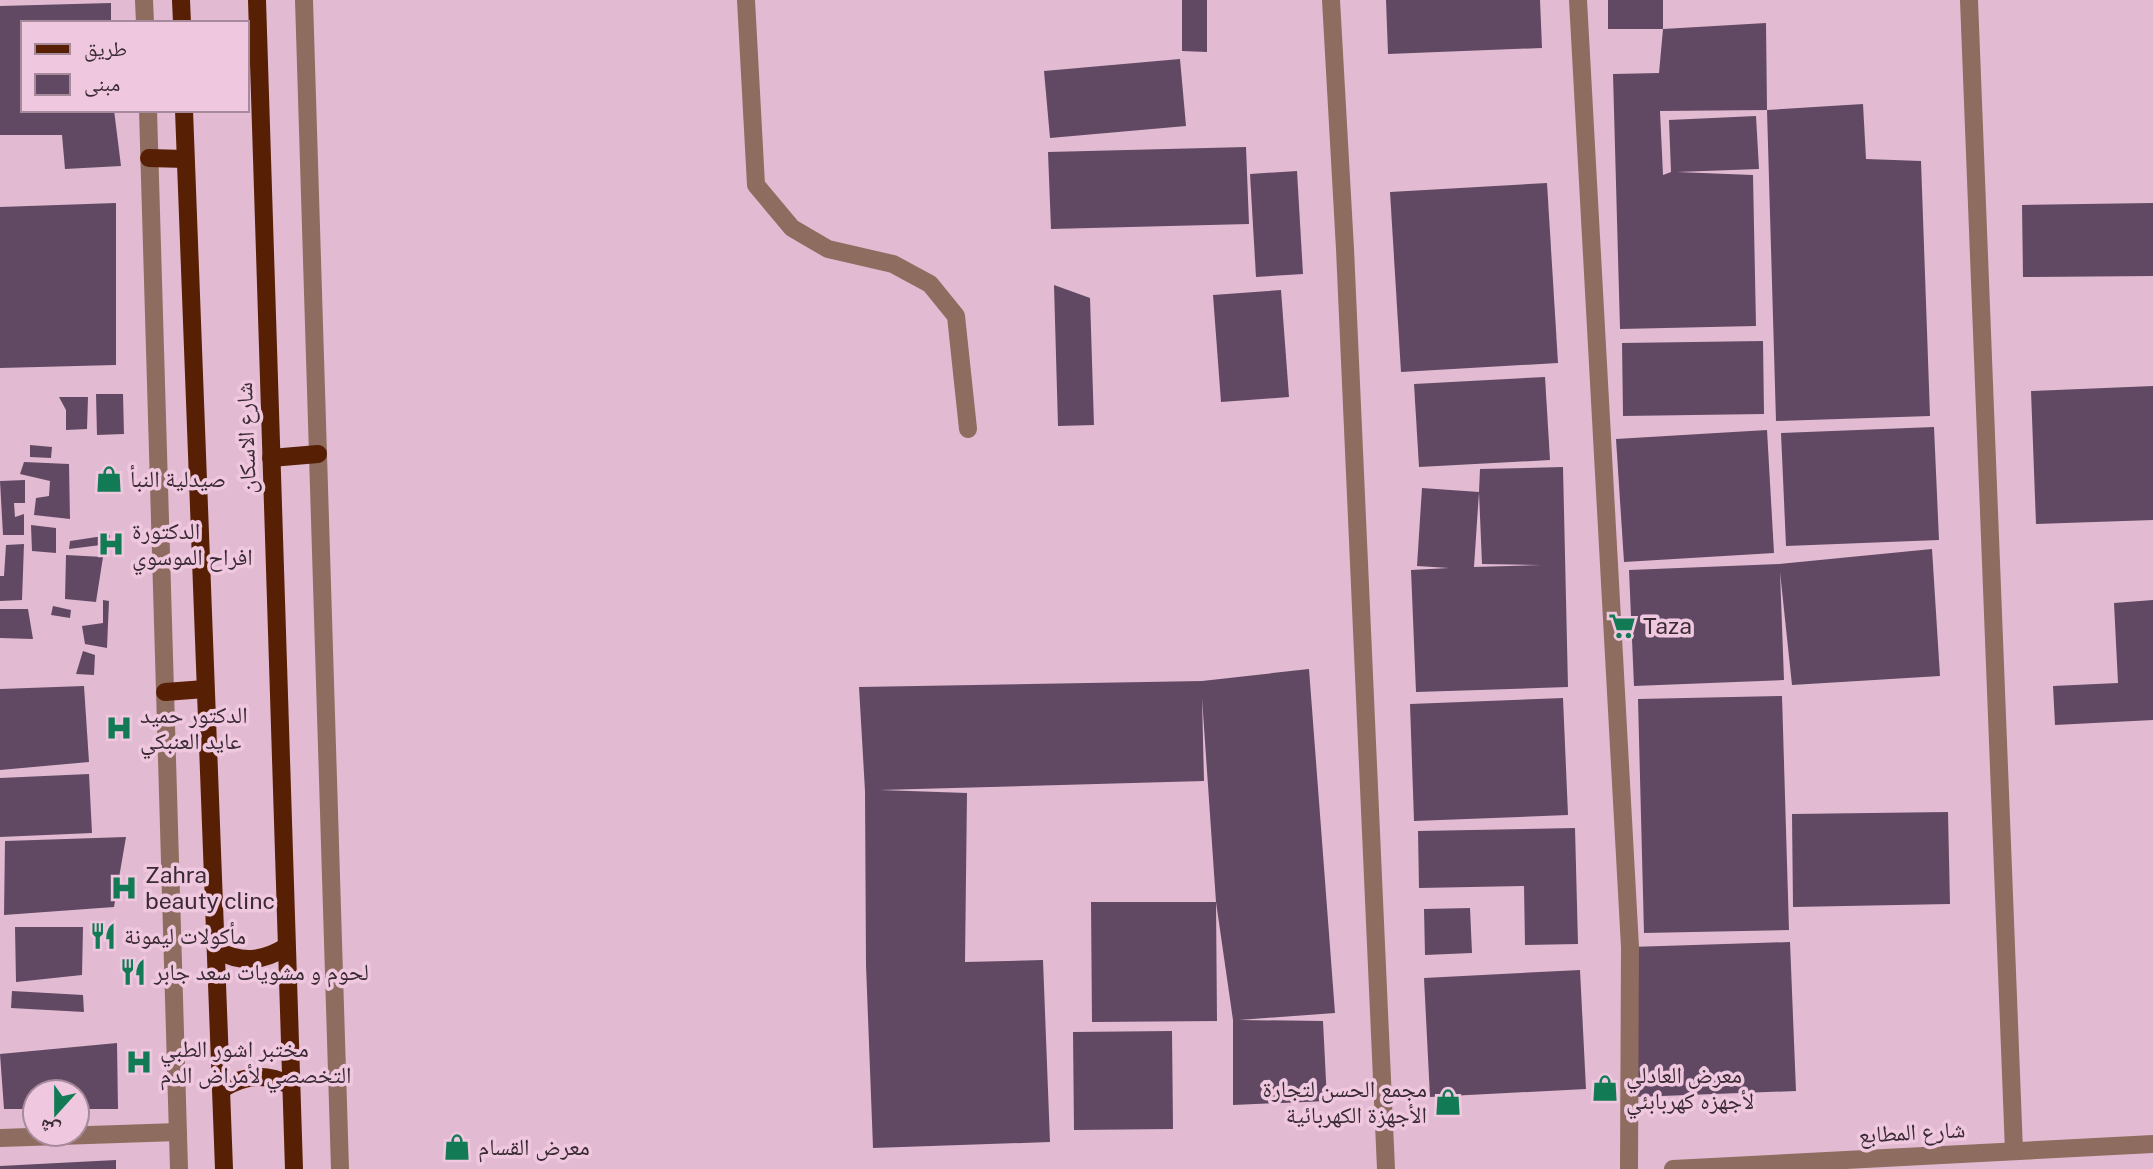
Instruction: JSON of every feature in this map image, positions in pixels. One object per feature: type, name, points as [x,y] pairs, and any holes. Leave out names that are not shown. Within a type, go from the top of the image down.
[{"type":"main road","points":[[181,0],[181,21]]},
{"type":"main road","name":"شارع الاسكان","points":[[257,0],[294,1169]]},
{"type":"main road","points":[[184,112],[223,1169]]},
{"type":"main road","points":[[149,158],[185,159]]},
{"type":"main road","points":[[271,458],[318,454]]},
{"type":"main road","points":[[165,692],[205,689]]},
{"type":"main road","points":[[216,950],[240,960],[252,960],[265,958],[286,947]]},
{"type":"main road","points":[[222,1089],[233,1082],[257,1076],[281,1080],[291,1086]]},
{"type":"street","points":[[144,0],[145,21]]},
{"type":"street","points":[[304,0],[340,1169]]},
{"type":"street","points":[[746,0],[757,185],[792,228],[828,249],[893,264],[930,284],[957,316],[968,429]]},
{"type":"street","points":[[1331,0],[1386,1169]]},
{"type":"street","points":[[1578,0],[1630,947],[1629,1169]]},
{"type":"street","points":[[1969,0],[2014,1151]]},
{"type":"street","points":[[148,112],[179,1169]]},
{"type":"street","points":[[0,1138],[178,1132]]},
{"type":"street","name":"شارع المطابع","points":[[1673,1169],[1995,1161],[2014,1151],[2153,1144]]},
{"type":"building","points":[[1182,0],[1207,0],[1207,52],[1182,51]]},
{"type":"building","points":[[1386,0],[1540,0],[1542,48],[1388,54]]},
{"type":"building","points":[[1608,0],[1663,0],[1663,29],[1608,29]]},
{"type":"building","points":[[111,3],[111,21],[21,21],[21,112],[114,112],[121,166],[65,169],[62,135],[0,135],[0,6]]},
{"type":"building","points":[[1766,23],[1767,110],[1660,111],[1663,175],[1671,172],[1669,120],[1756,116],[1759,169],[1677,172],[1753,175],[1756,326],[1620,329],[1613,74],[1659,73],[1663,29]]},
{"type":"building","points":[[1180,59],[1186,126],[1050,138],[1044,71]]},
{"type":"building","points":[[1863,104],[1866,159],[1921,161],[1930,416],[1776,421],[1767,110]]},
{"type":"building","points":[[1246,147],[1249,224],[1051,229],[1048,152]]},
{"type":"building","points":[[1297,171],[1303,274],[1256,277],[1250,174]]},
{"type":"building","points":[[1547,183],[1558,363],[1401,372],[1390,192]]},
{"type":"building","points":[[116,203],[116,365],[0,368],[0,207]]},
{"type":"building","points":[[2153,203],[2153,276],[2023,277],[2022,205]]},
{"type":"building","points":[[1054,285],[1090,298],[1094,425],[1058,426]]},
{"type":"building","points":[[1281,290],[1289,397],[1221,402],[1213,295]]},
{"type":"building","points":[[1763,341],[1764,414],[1623,416],[1622,343]]},
{"type":"building","points":[[1545,377],[1550,460],[1419,467],[1414,384]]},
{"type":"building","points":[[2153,386],[2153,520],[2036,524],[2031,391]]},
{"type":"building","points":[[96,394],[123,394],[124,434],[97,435]]},
{"type":"building","points":[[59,397],[88,397],[87,429],[66,430],[66,410]]},
{"type":"building","points":[[1934,427],[1939,540],[1786,546],[1781,433]]},
{"type":"building","points":[[1767,430],[1774,553],[1624,562],[1616,439]]},
{"type":"building","points":[[30,445],[52,447],[51,458],[30,457]]},
{"type":"building","points":[[24,462],[69,464],[70,519],[34,515],[36,498],[49,496],[50,481],[20,474]]},
{"type":"building","points":[[1563,467],[1568,687],[1416,692],[1411,570],[1449,568],[1417,566],[1422,488],[1479,492],[1480,469]],"holes":[[[1479,492],[1482,564],[1542,565],[1474,567]]]},
{"type":"building","points":[[25,480],[25,503],[14,503],[15,517],[24,514],[24,535],[3,535],[0,481]]},
{"type":"building","points":[[31,525],[56,528],[56,553],[32,551]]},
{"type":"building","points":[[110,535],[109,544],[69,549],[70,541]]},
{"type":"building","points":[[24,544],[22,600],[0,601],[0,576],[4,576],[6,545]]},
{"type":"building","points":[[1932,549],[1940,676],[1792,685],[1780,572],[1784,680],[1634,686],[1629,570],[1779,564]]},
{"type":"building","points":[[66,555],[103,557],[96,602],[65,599]]},
{"type":"building","points":[[103,600],[109,601],[107,648],[85,644],[82,626],[103,623]]},
{"type":"building","points":[[2153,600],[2153,720],[2055,725],[2053,686],[2118,683],[2114,603]]},
{"type":"building","points":[[53,606],[71,610],[70,618],[51,615]]},
{"type":"building","points":[[0,609],[28,609],[33,639],[0,638]]},
{"type":"building","points":[[83,651],[95,655],[94,675],[76,674]]},
{"type":"building","points":[[1309,669],[1335,1013],[1239,1020],[1323,1021],[1327,1101],[1233,1105],[1233,1020],[1216,902],[1202,698],[1204,781],[880,790],[967,793],[965,962],[1043,960],[1050,1142],[873,1148],[866,965],[865,791],[859,687],[1202,681]]},
{"type":"building","points":[[84,686],[89,762],[0,770],[0,689]]},
{"type":"building","points":[[1782,696],[1789,930],[1644,933],[1638,699]]},
{"type":"building","points":[[1563,698],[1568,815],[1414,821],[1410,704]]},
{"type":"building","points":[[89,774],[92,833],[0,837],[0,778]]},
{"type":"building","points":[[1948,812],[1950,904],[1793,907],[1792,814]]},
{"type":"building","points":[[1575,828],[1578,944],[1525,945],[1524,886],[1419,888],[1418,831]]},
{"type":"building","points":[[126,837],[114,907],[4,915],[5,841]]},
{"type":"building","points":[[1091,902],[1216,902],[1217,1021],[1092,1022]]},
{"type":"building","points":[[1470,908],[1472,953],[1425,955],[1424,909]]},
{"type":"building","points":[[15,927],[83,927],[82,975],[16,982]]},
{"type":"building","points":[[1790,942],[1796,1091],[1635,1097],[1630,947]]},
{"type":"building","points":[[1580,970],[1586,1089],[1430,1097],[1424,978]]},
{"type":"building","points":[[12,991],[83,995],[84,1012],[11,1008]]},
{"type":"building","points":[[1172,1031],[1173,1129],[1074,1130],[1073,1032]]},
{"type":"building","points":[[117,1043],[118,1109],[91,1109],[91,1078],[21,1078],[21,1109],[4,1109],[0,1054]]},
{"type":"building","points":[[116,1160],[116,1169],[0,1169],[0,1166]]},
{"type":"place","name":"صيدلية النبأ","points":[[109,479]]},
{"type":"place","name":"الدكتورة افراح الموسوي","points":[[111,544]]},
{"type":"place","name":"Taza","points":[[1622,626]]},
{"type":"place","name":"الدكتور حميد عايد العنبكي","points":[[119,728]]},
{"type":"place","name":"Zahra beauty clinc","points":[[124,888]]},
{"type":"place","name":"مأكولات ليمونة","points":[[103,936]]},
{"type":"place","name":"لحوم و مشويات سعد جابر","points":[[133,972]]},
{"type":"place","name":"مختبر اشور الطبي التخصصي لأمراض الدم","points":[[139,1062]]},
{"type":"place","name":"معرض العادلي لأجهزه كهربابئي","points":[[1605,1088]]},
{"type":"place","name":"مجمع الحسن لتجارة الأجهزة الكهربائية","points":[[1448,1102]]},
{"type":"place","name":"معرض القسام","points":[[457,1147]]}]
